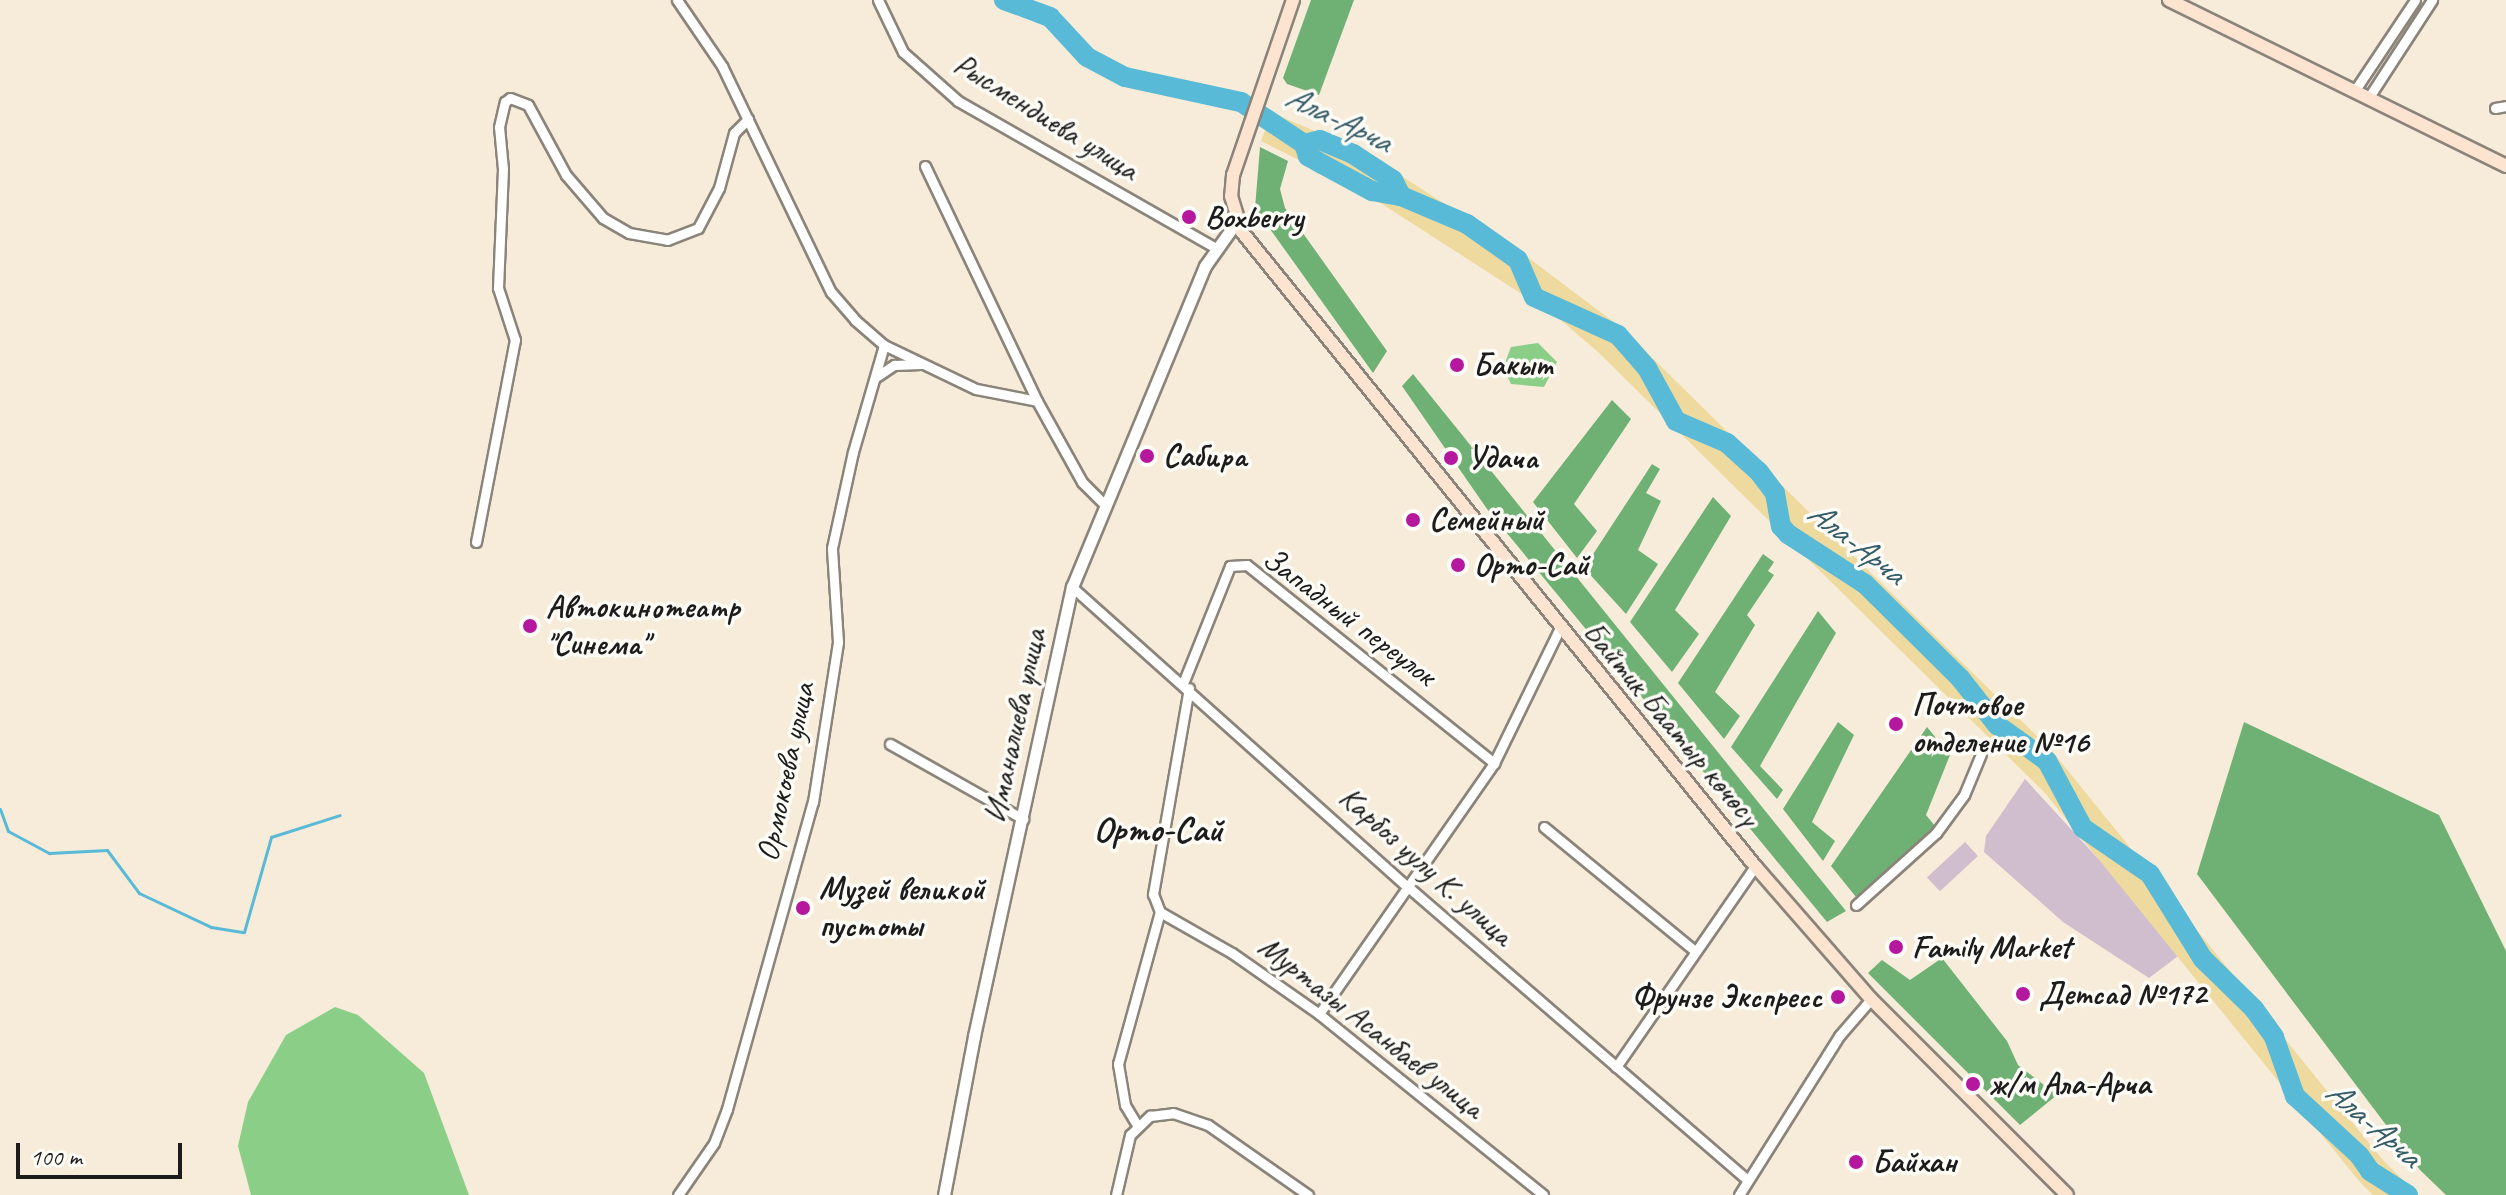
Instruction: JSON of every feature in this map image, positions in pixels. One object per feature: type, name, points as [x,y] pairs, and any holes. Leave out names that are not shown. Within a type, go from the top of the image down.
[{"type":"main road","points":[[1237,221],[1231,196],[1240,147],[1293,0]]},
{"type":"main road","points":[[2169,0],[2506,166]]},
{"type":"main road","name":"Байтик Баатыр көчөсү","points":[[1237,221],[1559,630],[1755,866],[1871,999],[2067,1195]]},
{"type":"street","points":[[677,0],[722,66],[831,292],[884,345],[976,389],[1037,401]]},
{"type":"street","name":"Рысмендиева улица","points":[[878,0],[903,52],[958,101],[1216,248]]},
{"type":"street","points":[[2355,90],[2415,0]]},
{"type":"street","points":[[2369,97],[2432,0]]},
{"type":"street","points":[[476,542],[515,340],[498,288],[503,169],[499,127],[505,102],[510,98],[528,105],[566,175],[603,218],[629,233],[667,240],[698,228],[719,188],[734,133],[748,119]]},
{"type":"street","points":[[2495,108],[2506,106]]},
{"type":"street","points":[[925,166],[1037,401],[1082,482],[1104,504]]},
{"type":"street","name":"Иманалиева улица","points":[[944,1195],[1072,587],[1197,285],[1216,248],[1237,221]]},
{"type":"street","name":"Ормокоева улица","points":[[678,1195],[714,1143],[727,1109],[813,802],[838,642],[832,548],[853,452],[884,345]]},
{"type":"street","points":[[876,378],[894,365],[925,364]]},
{"type":"street","name":"Западный переулок","points":[[1186,685],[1230,566],[1247,565],[1494,763]]},
{"type":"street","name":"Карбоз уулу К. улица","points":[[1072,587],[1186,685],[1407,886],[1748,1180]]},
{"type":"street","points":[[1319,1014],[1494,763],[1559,630]]},
{"type":"street","points":[[1137,1125],[1125,1105],[1118,1064],[1160,912],[1153,894],[1186,685]]},
{"type":"street","points":[[890,744],[1023,819]]},
{"type":"street","points":[[1856,905],[1936,833],[1964,795],[1981,754]]},
{"type":"street","points":[[1544,827],[1694,950]]},
{"type":"street","points":[[1616,1067],[1755,866]]},
{"type":"street","name":"Муртазы Асанбаев улица","points":[[1160,912],[1232,953],[1319,1014],[1543,1195]]},
{"type":"street","points":[[1739,1195],[1839,1036],[1871,999]]},
{"type":"street","points":[[1116,1195],[1124,1149],[1137,1125],[1162,1113],[1189,1117],[1242,1146],[1308,1195]]},
{"type":"shaded area","points":[[2025,779],[2103,864],[2178,956],[2149,978],[2063,922],[1984,852],[1986,836]]},
{"type":"shaded area","points":[[1965,842],[1978,856],[1940,891],[1927,877]]},
{"type":"green space","points":[[1311,0],[1354,0],[1319,95],[1287,84],[1283,78]]},
{"type":"green space","points":[[1260,147],[1288,161],[1280,189],[1285,208],[1387,351],[1373,373],[1255,208]]},
{"type":"green space","points":[[1538,343],[1557,362],[1544,387],[1511,384],[1503,368],[1511,347]]},
{"type":"green space","points":[[1413,374],[1846,911],[1827,922],[1487,509],[1402,386]]},
{"type":"green space","points":[[1612,400],[1631,419],[1574,504],[1597,531],[1577,558],[1533,502]]},
{"type":"green space","points":[[1652,464],[1660,469],[1646,493],[1661,501],[1638,550],[1658,564],[1626,614],[1584,568]]},
{"type":"green space","points":[[1713,497],[1731,516],[1675,610],[1699,634],[1672,672],[1630,622]]},
{"type":"green space","points":[[1763,554],[1774,562],[1768,571],[1774,575],[1747,615],[1755,625],[1715,692],[1740,716],[1724,739],[1678,683]]},
{"type":"green space","points":[[1818,611],[1836,633],[1760,766],[1783,790],[1777,799],[1731,747]]},
{"type":"green space","points":[[1838,722],[1854,735],[1812,822],[1835,841],[1823,861],[1783,809]]},
{"type":"green space","points":[[2244,722],[2439,815],[2506,951],[2506,1195],[2446,1195],[2420,1170],[2197,874]]},
{"type":"green space","points":[[1927,727],[1950,755],[1926,815],[1935,826],[1856,897],[1831,866]]},
{"type":"green space","points":[[1942,958],[2007,1041],[2018,1065],[2057,1095],[2020,1125],[1868,973],[1882,960],[1910,980]]},
{"type":"green space","points":[[335,1007],[358,1015],[424,1073],[469,1195],[251,1195],[238,1146],[248,1102],[286,1035]]},
{"type":"sand","points":[[1272,113],[1362,151],[1522,253],[1623,329],[2052,751],[2382,1159],[2418,1195],[2373,1195],[2359,1181],[2045,793],[1598,352],[1556,316],[1365,193],[1261,141]]},
{"type":"waterway","name":"Ала-Арча","points":[[1004,0],[1050,17],[1087,57],[1125,77],[1241,102],[1304,144],[1320,140],[1353,154],[1393,180],[1401,196],[1467,224],[1518,260],[1534,297],[1618,335],[1647,368],[1676,421],[1727,443],[1759,472],[1775,493],[1781,526],[1788,534],[1865,584],[1960,678],[1997,725],[2047,761],[2083,828],[2150,874],[2203,959],[2254,1009],[2274,1037],[2295,1096],[2359,1155],[2370,1171],[2408,1195]]},
{"type":"waterway","points":[[1304,144],[1308,156],[1372,191],[1401,196]]},
{"type":"waterway","points":[[0,809],[8,831],[49,853],[107,850],[139,893],[211,927],[244,932],[271,837],[340,815]]},
{"type":"place","name":"Boxberry","points":[[1189,217]]},
{"type":"place","name":"Бакыт","points":[[1457,365]]},
{"type":"place","name":"Сабира","points":[[1147,456]]},
{"type":"place","name":"Удача","points":[[1451,458]]},
{"type":"place","name":"Семейный","points":[[1413,520]]},
{"type":"place","name":"Орто-Сай","points":[[1458,565]]},
{"type":"place","name":"Автокинотеатр \"Синема\"","points":[[530,626]]},
{"type":"place","name":"Почтовое отделение №16","points":[[1896,724]]},
{"type":"place","name":"Музей великой пустоты","points":[[803,908]]},
{"type":"place","name":"Family Market","points":[[1896,947]]},
{"type":"place","name":"Детсад №172","points":[[2023,994]]},
{"type":"place","name":"Фрунзе Экспресс","points":[[1838,997]]},
{"type":"place","name":"ж/м Ала-Арча","points":[[1973,1084]]},
{"type":"place","name":"Байхан","points":[[1856,1162]]},
{"type":"district","name":"Орто-Сай","points":[[1158,830]]}]
